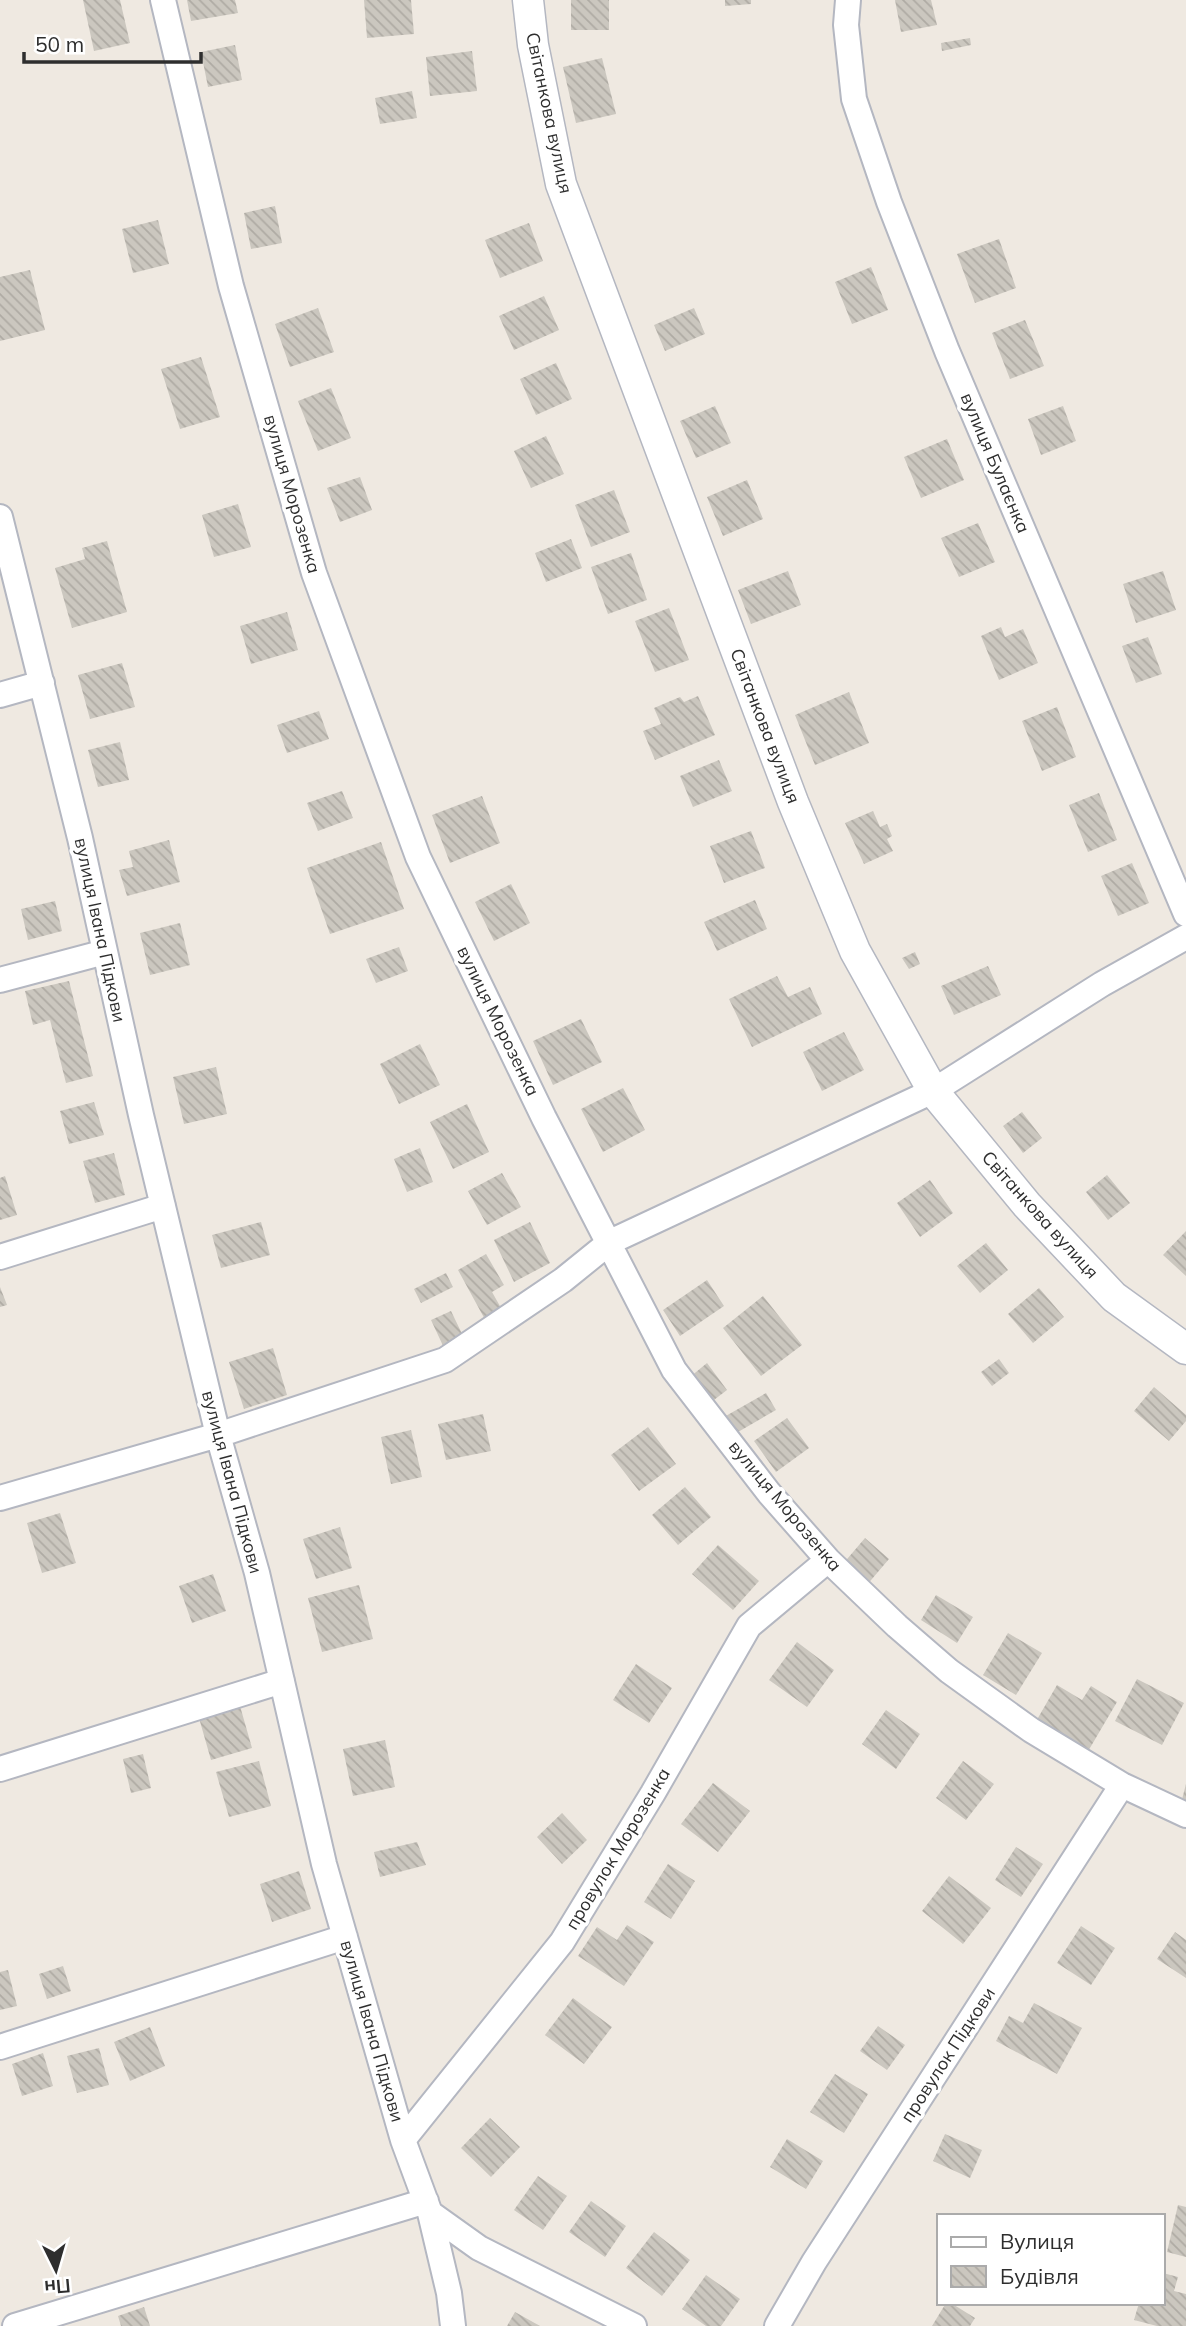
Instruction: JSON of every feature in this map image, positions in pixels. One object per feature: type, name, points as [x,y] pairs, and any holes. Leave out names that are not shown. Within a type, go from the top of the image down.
[{"type":"street","name":"вулиця Морозенка","points":[[163,0],[231,286],[314,573],[418,857],[544,1118],[610,1241],[674,1370],[769,1493],[828,1560],[949,1671],[1031,1730],[1122,1785],[1186,1815]]},
{"type":"street","name":"Світанкова вулиця","points":[[528,0],[533,45],[566,197],[798,815],[855,951],[933,1091],[1027,1205],[1114,1297],[1186,1349]]},
{"type":"street","name":"вулиця Булаєнка","points":[[848,0],[846,25],[853,99],[889,201],[947,351],[1186,914]]},
{"type":"street","name":"вулиця Івана Підкови","points":[[0,517],[218,1435],[257,1573],[324,1864],[403,2140],[428,2207],[449,2293],[453,2326]]},
{"type":"street","points":[[0,695],[41,683]]},
{"type":"street","points":[[0,1498],[218,1435],[445,1360],[563,1280],[610,1241],[933,1091],[1102,984],[1186,937]]},
{"type":"street","points":[[0,980],[105,952]]},
{"type":"street","points":[[0,1257],[163,1206]]},
{"type":"street","name":"провулок Морозенка","points":[[403,2140],[562,1942],[653,1793],[749,1626],[828,1560]]},
{"type":"street","points":[[0,1769],[282,1681]]},
{"type":"street","name":"провулок Підкови","points":[[777,2326],[822,2250],[1122,1785]]},
{"type":"street","points":[[0,2047],[345,1937]]},
{"type":"street","points":[[15,2326],[428,2207],[480,2248],[634,2326]]},
{"type":"building","points":[[83,0],[120,0],[130,43],[94,51]]},
{"type":"building","points":[[187,0],[235,0],[238,13],[191,21]]},
{"type":"building","points":[[364,0],[411,0],[414,34],[367,38]]},
{"type":"building","points":[[571,0],[609,0],[609,30],[571,30]]},
{"type":"building","points":[[725,0],[751,0],[751,4],[725,6]]},
{"type":"building","points":[[895,0],[931,0],[937,25],[901,32]]},
{"type":"building","points":[[970,38],[971,45],[942,51],[941,43]]},
{"type":"building","points":[[235,45],[242,80],[208,87],[201,52]]},
{"type":"building","points":[[472,51],[477,91],[430,96],[426,57]]},
{"type":"building","points":[[602,58],[616,114],[576,123],[563,67]]},
{"type":"building","points":[[412,91],[417,118],[380,124],[375,98]]},
{"type":"building","points":[[275,206],[282,243],[251,249],[244,213]]},
{"type":"building","points":[[158,220],[169,264],[133,273],[122,229]]},
{"type":"building","points":[[529,223],[543,261],[500,278],[485,240]]},
{"type":"building","points":[[999,239],[1016,288],[975,303],[957,254]]},
{"type":"building","points":[[871,267],[888,310],[852,324],[835,282]]},
{"type":"building","points":[[30,270],[45,330],[0,341],[0,277]]},
{"type":"building","points":[[544,296],[559,330],[514,350],[499,316]]},
{"type":"building","points":[[318,308],[334,352],[290,367],[275,324]]},
{"type":"building","points":[[694,308],[705,334],[665,351],[654,325]]},
{"type":"building","points":[[1025,320],[1044,366],[1010,379],[992,333]]},
{"type":"building","points":[[201,357],[220,417],[180,429],[161,369]]},
{"type":"building","points":[[556,363],[572,399],[536,415],[520,379]]},
{"type":"building","points":[[331,388],[351,438],[318,451],[298,401]]},
{"type":"building","points":[[715,406],[731,443],[696,458],[680,421]]},
{"type":"building","points":[[1063,406],[1076,441],[1041,455],[1028,419]]},
{"type":"building","points":[[546,436],[564,474],[531,488],[514,451]]},
{"type":"building","points":[[947,439],[964,480],[921,498],[904,457]]},
{"type":"building","points":[[360,477],[372,510],[340,522],[327,488]]},
{"type":"building","points":[[747,480],[763,519],[723,536],[707,497]]},
{"type":"building","points":[[614,490],[630,532],[591,547],[575,505]]},
{"type":"building","points":[[238,504],[251,547],[214,557],[202,515]]},
{"type":"building","points":[[978,523],[995,562],[959,577],[941,538]]},
{"type":"building","points":[[571,539],[582,568],[546,582],[535,553]]},
{"type":"building","points":[[107,541],[127,612],[72,628],[55,568],[85,559],[82,548]]},
{"type":"building","points":[[631,553],[647,600],[608,614],[591,567]]},
{"type":"building","points":[[788,571],[801,605],[751,624],[738,590]]},
{"type":"building","points":[[1163,571],[1176,610],[1136,623],[1123,584]]},
{"type":"building","points":[[669,608],[689,660],[655,672],[635,621]]},
{"type":"building","points":[[287,612],[298,650],[251,664],[240,626]]},
{"type":"building","points":[[1001,627],[1005,637],[1023,629],[1038,663],[999,680],[981,636]]},
{"type":"building","points":[[1148,637],[1162,674],[1136,683],[1122,646]]},
{"type":"building","points":[[122,663],[135,707],[90,719],[78,675]]},
{"type":"building","points":[[849,692],[869,743],[815,765],[795,715]]},
{"type":"building","points":[[698,696],[715,735],[655,760],[643,731],[661,724],[654,708],[680,697],[684,702]]},
{"type":"building","points":[[1057,707],[1076,757],[1042,771],[1022,721]]},
{"type":"building","points":[[319,711],[329,739],[287,753],[277,725]]},
{"type":"building","points":[[120,742],[129,780],[98,787],[88,750]]},
{"type":"building","points":[[719,760],[732,791],[693,807],[680,776]]},
{"type":"building","points":[[342,791],[353,818],[318,831],[307,803]]},
{"type":"building","points":[[1099,793],[1117,840],[1088,852],[1069,805]]},
{"type":"building","points":[[482,796],[500,843],[450,863],[432,815]]},
{"type":"building","points":[[873,811],[880,827],[887,824],[892,836],[887,839],[893,851],[864,864],[845,823]]},
{"type":"building","points":[[751,831],[765,868],[724,883],[710,846]]},
{"type":"building","points":[[169,840],[180,882],[127,896],[119,870],[133,867],[129,851]]},
{"type":"building","points":[[381,842],[404,909],[330,934],[307,868]]},
{"type":"building","points":[[1132,863],[1149,903],[1118,916],[1101,876]]},
{"type":"building","points":[[511,884],[530,923],[494,941],[475,902]]},
{"type":"building","points":[[755,900],[767,929],[717,951],[704,922]]},
{"type":"building","points":[[55,901],[62,931],[28,940],[21,909]]},
{"type":"building","points":[[180,923],[190,965],[150,975],[140,933]]},
{"type":"building","points":[[399,947],[408,971],[376,983],[366,959]]},
{"type":"building","points":[[915,952],[920,964],[909,969],[902,958]]},
{"type":"building","points":[[988,966],[1001,995],[954,1015],[941,986]]},
{"type":"building","points":[[777,976],[788,997],[810,987],[822,1014],[752,1047],[729,999]]},
{"type":"building","points":[[69,981],[93,1076],[66,1083],[50,1020],[33,1025],[25,991]]},
{"type":"building","points":[[581,1019],[602,1062],[553,1085],[533,1041]]},
{"type":"building","points":[[844,1032],[864,1070],[822,1091],[803,1052]]},
{"type":"building","points":[[420,1044],[440,1085],[399,1104],[380,1064]]},
{"type":"building","points":[[216,1067],[227,1114],[184,1124],[173,1077]]},
{"type":"building","points":[[623,1088],[645,1130],[603,1152],[581,1109]]},
{"type":"building","points":[[94,1102],[104,1135],[69,1144],[60,1111]]},
{"type":"building","points":[[467,1104],[489,1152],[453,1169],[430,1122]]},
{"type":"building","points":[[1022,1112],[1042,1138],[1023,1153],[1003,1126]]},
{"type":"building","points":[[420,1148],[433,1182],[407,1192],[394,1159]]},
{"type":"building","points":[[114,1153],[125,1195],[95,1203],[83,1161]]},
{"type":"building","points":[[502,1173],[521,1207],[487,1225],[468,1191]]},
{"type":"building","points":[[1107,1175],[1130,1203],[1108,1220],[1086,1192]]},
{"type":"building","points":[[5,1176],[17,1215],[0,1220],[0,1178]]},
{"type":"building","points":[[930,1180],[953,1213],[920,1237],[897,1203]]},
{"type":"building","points":[[261,1222],[270,1255],[221,1268],[212,1235]]},
{"type":"building","points":[[530,1222],[550,1263],[514,1282],[494,1240]]},
{"type":"building","points":[[1186,1231],[1186,1276],[1163,1255]]},
{"type":"building","points":[[986,1243],[1008,1270],[980,1293],[957,1266]]},
{"type":"building","points":[[486,1254],[504,1285],[492,1292],[505,1315],[488,1325],[458,1270]]},
{"type":"building","points":[[446,1273],[453,1287],[421,1303],[414,1289]]},
{"type":"building","points":[[707,1280],[724,1306],[680,1336],[663,1310]]},
{"type":"building","points":[[0,1287],[7,1305],[0,1307]]},
{"type":"building","points":[[1039,1288],[1064,1317],[1033,1343],[1008,1314]]},
{"type":"building","points":[[763,1296],[802,1345],[761,1376],[723,1328]]},
{"type":"building","points":[[451,1311],[465,1340],[445,1350],[431,1320]]},
{"type":"building","points":[[273,1348],[287,1395],[244,1409],[229,1362]]},
{"type":"building","points":[[999,1359],[1009,1373],[992,1386],[981,1372]]},
{"type":"building","points":[[707,1363],[727,1390],[710,1403],[690,1377]]},
{"type":"building","points":[[1154,1387],[1186,1415],[1186,1421],[1169,1441],[1134,1411]]},
{"type":"building","points":[[766,1393],[776,1410],[738,1432],[724,1417]]},
{"type":"building","points":[[483,1414],[491,1451],[446,1460],[438,1424]]},
{"type":"building","points":[[787,1418],[809,1448],[776,1472],[754,1441]]},
{"type":"building","points":[[648,1427],[676,1464],[639,1491],[611,1455]]},
{"type":"building","points":[[411,1430],[422,1477],[391,1484],[381,1437]]},
{"type":"building","points":[[685,1487],[711,1517],[678,1545],[652,1515]]},
{"type":"building","points":[[60,1513],[76,1563],[42,1573],[27,1523]]},
{"type":"building","points":[[340,1527],[352,1568],[316,1579],[303,1539]]},
{"type":"building","points":[[865,1538],[889,1559],[866,1586],[842,1565]]},
{"type":"building","points":[[718,1545],[759,1581],[733,1610],[692,1574]]},
{"type":"building","points":[[213,1574],[226,1611],[192,1623],[179,1586]]},
{"type":"building","points":[[359,1585],[373,1639],[322,1652],[308,1598]]},
{"type":"building","points":[[936,1595],[973,1617],[957,1643],[921,1620]]},
{"type":"building","points":[[1008,1633],[1042,1653],[1016,1695],[983,1675]]},
{"type":"building","points":[[797,1642],[834,1670],[807,1707],[769,1680]]},
{"type":"building","points":[[636,1664],[672,1688],[649,1723],[613,1700]]},
{"type":"building","points":[[1137,1679],[1184,1703],[1162,1745],[1115,1721]]},
{"type":"building","points":[[1057,1685],[1082,1700],[1091,1686],[1117,1702],[1087,1753],[1035,1723]]},
{"type":"building","points":[[240,1706],[252,1748],[211,1760],[199,1718]]},
{"type":"building","points":[[886,1710],[920,1734],[896,1769],[862,1744]]},
{"type":"building","points":[[385,1740],[395,1787],[353,1796],[343,1749]]},
{"type":"building","points":[[143,1754],[151,1788],[131,1793],[123,1759]]},
{"type":"building","points":[[259,1761],[271,1806],[229,1817],[216,1772]]},
{"type":"building","points":[[963,1761],[994,1784],[966,1820],[936,1798]]},
{"type":"building","points":[[713,1783],[750,1811],[718,1852],[681,1824]]},
{"type":"building","points":[[1186,1784],[1186,1813],[1179,1811]]},
{"type":"building","points":[[562,1813],[587,1840],[562,1864],[537,1837]]},
{"type":"building","points":[[417,1842],[426,1865],[380,1877],[374,1852]]},
{"type":"building","points":[[1016,1847],[1043,1864],[1021,1897],[995,1880]]},
{"type":"building","points":[[668,1864],[695,1881],[671,1919],[644,1902]]},
{"type":"building","points":[[299,1871],[311,1909],[272,1922],[260,1884]]},
{"type":"building","points":[[949,1876],[991,1908],[963,1944],[922,1911]]},
{"type":"building","points":[[627,1925],[654,1942],[624,1986],[578,1956],[597,1927],[617,1940]]},
{"type":"building","points":[[1081,1926],[1115,1948],[1091,1985],[1057,1963]]},
{"type":"building","points":[[1175,1932],[1186,1940],[1186,1978],[1157,1959]]},
{"type":"building","points":[[63,1966],[71,1991],[47,1999],[39,1974]]},
{"type":"building","points":[[8,1970],[17,2006],[0,2010],[0,1972]]},
{"type":"building","points":[[573,1998],[612,2027],[584,2064],[545,2035]]},
{"type":"building","points":[[1034,2003],[1082,2028],[1057,2074],[996,2041],[1009,2016],[1023,2023]]},
{"type":"building","points":[[878,2026],[905,2045],[887,2070],[860,2051]]},
{"type":"building","points":[[150,2027],[165,2066],[130,2081],[114,2042]]},
{"type":"building","points":[[99,2048],[109,2085],[77,2093],[67,2056]]},
{"type":"building","points":[[43,2053],[53,2086],[22,2096],[12,2064]]},
{"type":"building","points":[[835,2074],[868,2094],[844,2133],[810,2112]]},
{"type":"building","points":[[490,2118],[520,2147],[491,2177],[461,2148]]},
{"type":"building","points":[[945,2134],[982,2150],[970,2178],[933,2161]]},
{"type":"building","points":[[787,2139],[823,2161],[806,2189],[770,2167]]},
{"type":"building","points":[[538,2176],[567,2196],[543,2230],[514,2210]]},
{"type":"building","points":[[591,2201],[626,2226],[605,2257],[569,2232]]},
{"type":"building","points":[[1178,2205],[1186,2207],[1186,2257],[1167,2252]]},
{"type":"building","points":[[654,2232],[690,2260],[662,2296],[626,2268]]},
{"type":"building","points":[[1165,2274],[1178,2277],[1174,2291],[1186,2294],[1186,2326],[1157,2326],[1134,2320],[1138,2305],[1165,2305]]},
{"type":"building","points":[[706,2275],[740,2299],[721,2326],[706,2326],[682,2309]]},
{"type":"building","points":[[945,2305],[954,2305],[975,2318],[970,2326],[932,2326]]},
{"type":"building","points":[[144,2307],[150,2326],[121,2326],[118,2316]]},
{"type":"building","points":[[515,2312],[540,2326],[507,2326]]}]
